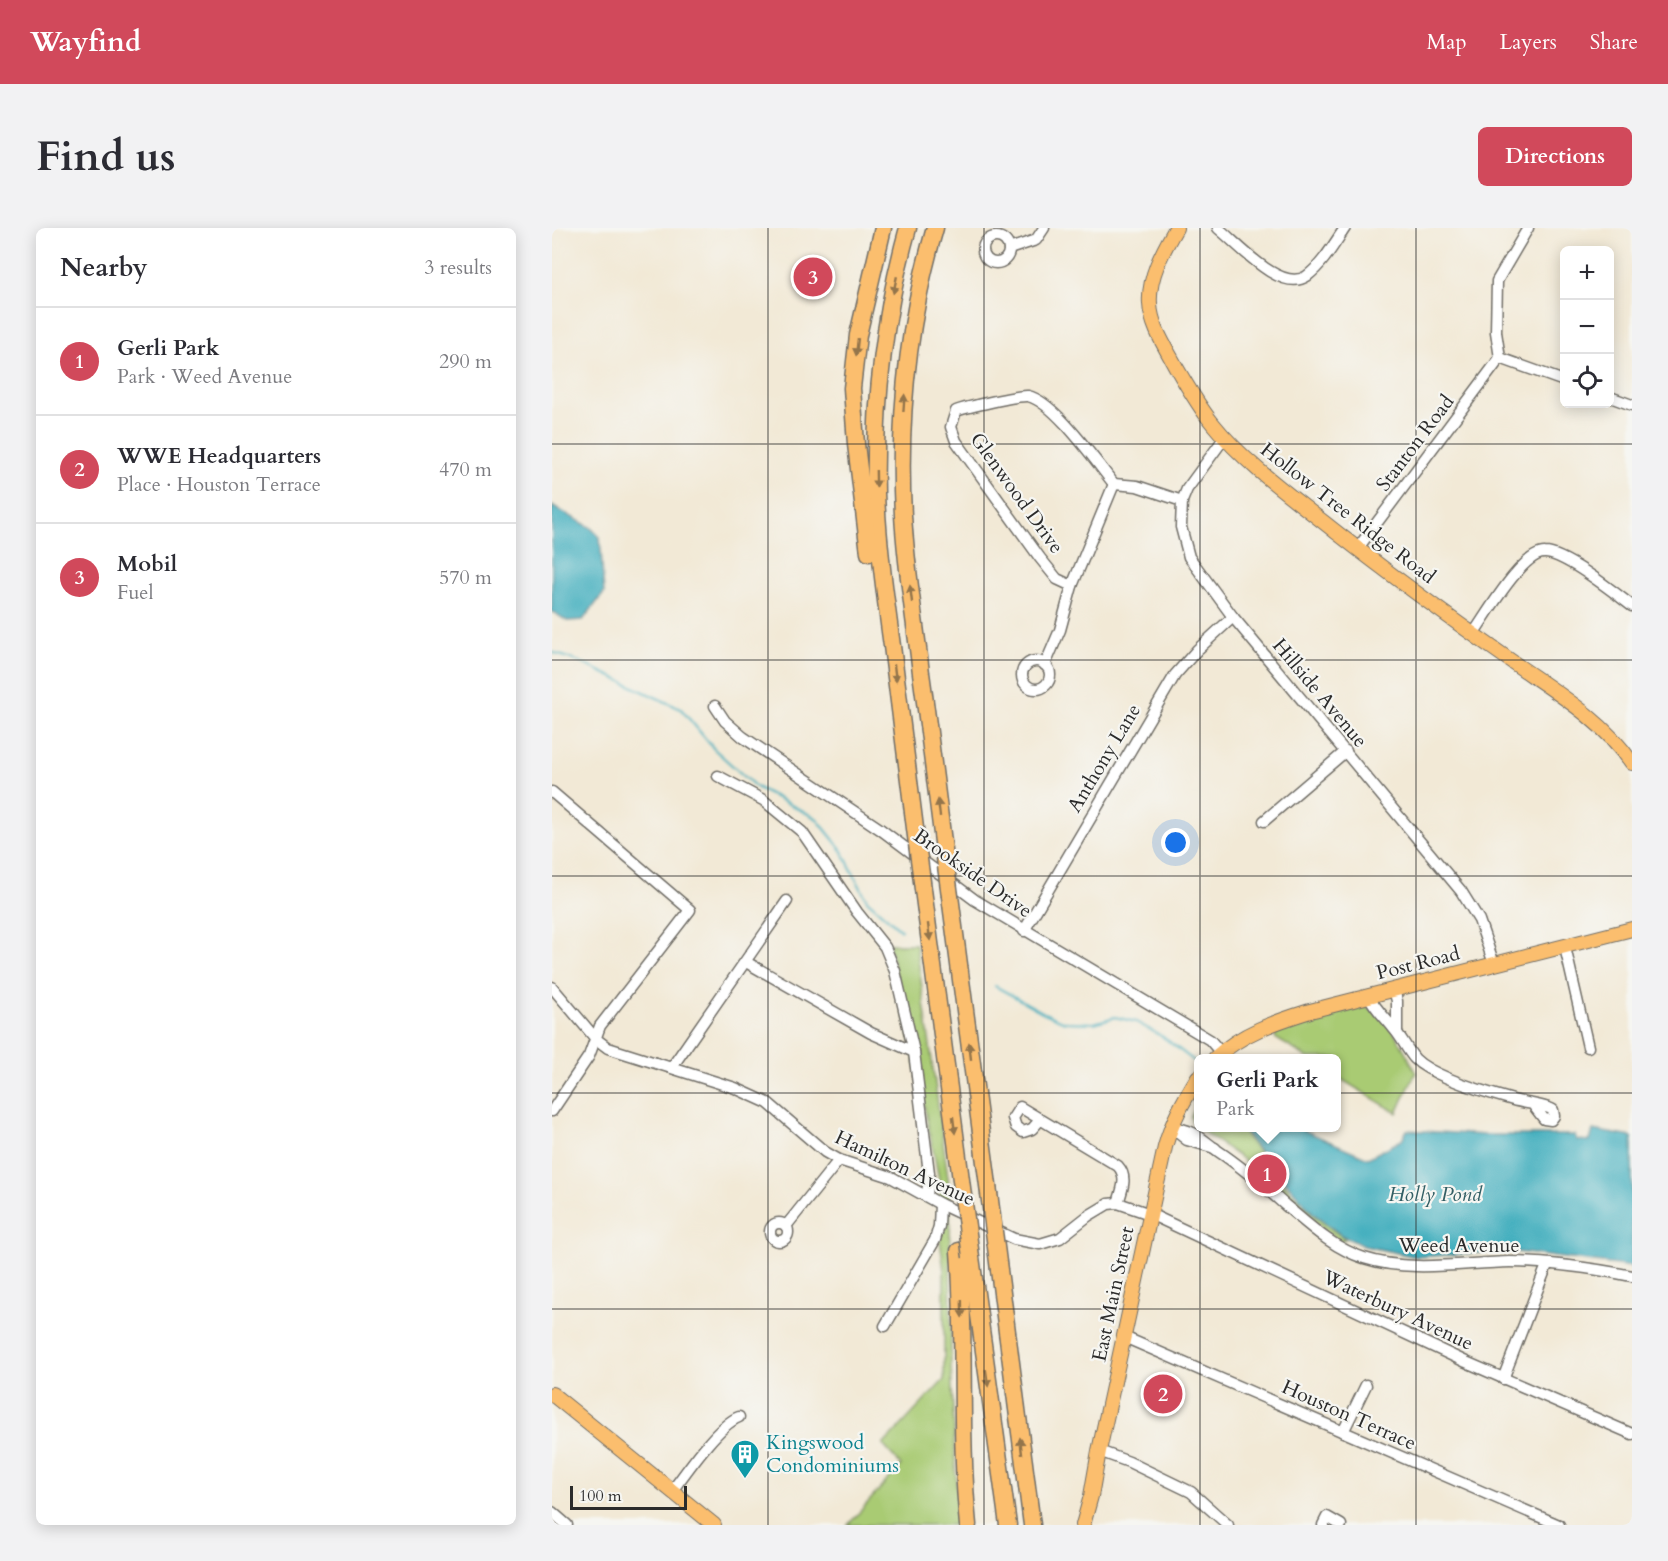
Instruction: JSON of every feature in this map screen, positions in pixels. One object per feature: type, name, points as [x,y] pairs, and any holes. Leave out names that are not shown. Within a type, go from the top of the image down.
[{"type":"highway","points":[[883,228],[858,335],[852,388],[856,444],[873,584],[889,622]]},
{"type":"highway","points":[[908,228],[888,321],[878,408],[876,466],[878,524],[963,1197],[965,1254],[962,1311],[962,1435],[968,1525]]},
{"type":"highway","points":[[935,228],[920,289],[910,346],[902,431],[902,488],[908,573],[1033,1525]]},
{"type":"highway","points":[[965,1254],[1008,1525]]},
{"type":"main road","name":"Hollow Tree Ridge Road","points":[[1173,229],[1150,287],[1150,306],[1158,333],[1182,377],[1212,423],[1290,495],[1358,549],[1473,634],[1593,718],[1612,737],[1632,763]]},
{"type":"main road","name":"Post Road","points":[[1221,1054],[1246,1035],[1277,1021],[1494,964],[1631,934]]},
{"type":"main road","name":"East Main Street","points":[[1083,1525],[1170,1127],[1194,1083]]},
{"type":"main road","points":[[552,1394],[714,1525]]},
{"type":"street","points":[[1009,249],[1036,240],[1044,228]]},
{"type":"street","points":[[1218,228],[1271,273],[1286,280],[1296,281],[1306,277],[1317,267],[1345,228]]},
{"type":"street","points":[[1528,228],[1497,281],[1496,332],[1500,358],[1560,380]]},
{"type":"street","name":"Stanton Road","points":[[1358,549],[1500,358]]},
{"type":"street","name":"Glenwood Drive","points":[[1072,586],[1057,579],[1040,558],[956,441],[951,427],[956,411],[974,405],[1027,396],[1045,404],[1059,417],[1114,484]]},
{"type":"street","points":[[1614,398],[1632,405]]},
{"type":"street","points":[[1045,664],[1060,630],[1072,586],[1114,484],[1137,486],[1182,501],[1187,489],[1225,437]]},
{"type":"street","name":"Hillside Avenue","points":[[1182,501],[1181,527],[1189,557],[1233,617],[1461,891],[1479,920],[1494,964]]},
{"type":"street","points":[[1473,634],[1518,571],[1530,559],[1545,552],[1565,559],[1632,606]]},
{"type":"street","name":"Anthony Lane","points":[[1024,931],[1175,675],[1197,650],[1233,617]]},
{"type":"street","name":"Brookside Drive","points":[[715,706],[725,721],[743,737],[880,829],[975,900],[1210,1040],[1216,1054]]},
{"type":"street","points":[[1264,821],[1346,752]]},
{"type":"street","points":[[718,776],[763,800],[802,832],[857,912],[885,947],[895,971],[914,1052],[929,1173],[927,1196]]},
{"type":"street","points":[[552,792],[690,910],[600,1026],[589,1056],[552,1111]]},
{"type":"street","points":[[672,1067],[787,901]]},
{"type":"street","points":[[1565,947],[1588,1047]]},
{"type":"street","points":[[746,962],[871,1032],[914,1052]]},
{"type":"street","points":[[552,987],[596,1039]]},
{"type":"street","points":[[1394,989],[1397,1001],[1397,1033]]},
{"type":"street","points":[[1369,996],[1374,1006],[1416,1059],[1427,1068],[1480,1089],[1534,1106]]},
{"type":"street","name":"Hamilton Avenue","points":[[596,1039],[608,1048],[735,1088],[768,1103],[825,1152],[839,1160],[891,1177],[940,1204],[1014,1239],[1040,1244],[1060,1238],[1099,1208],[1118,1203]]},
{"type":"street","points":[[1040,1120],[1121,1168],[1124,1175],[1118,1203],[1150,1214]]},
{"type":"street","name":"Weed Avenue","points":[[1170,1127],[1184,1129],[1202,1136],[1321,1235],[1335,1245],[1364,1258],[1404,1266],[1512,1262],[1632,1276]]},
{"type":"street","points":[[786,1226],[839,1160]]},
{"type":"street","points":[[885,1326],[935,1240],[939,1226],[940,1204]]},
{"type":"street","name":"Waterbury Avenue","points":[[1150,1214],[1503,1379],[1632,1434]]},
{"type":"street","points":[[1503,1379],[1547,1265]]},
{"type":"street","name":"Houston Terrace","points":[[1124,1337],[1560,1525]]},
{"type":"street","points":[[1343,1432],[1366,1385]]},
{"type":"street","points":[[672,1491],[717,1434],[730,1420],[739,1417]]},
{"type":"street","points":[[1099,1451],[1129,1462],[1191,1492],[1228,1525]]},
{"type":"street","points":[[552,1512],[567,1525]]},
{"type":"street","points":[[1323,1525],[1328,1517],[1341,1525]]},
{"type":"green space","points":[[889,944],[916,944],[950,1192],[951,1363],[958,1525],[848,1525],[901,1465],[883,1445],[944,1380],[944,1271],[940,1240],[942,1219],[939,1179]]},
{"type":"green space","points":[[1365,1006],[1374,1011],[1389,1026],[1416,1072],[1397,1113],[1341,1079],[1341,1054],[1301,1054],[1275,1038],[1276,1033],[1316,1018]]},
{"type":"green space","points":[[1194,1110],[1194,1123],[1192,1121],[1191,1116]]},
{"type":"green space","points":[[1204,1132],[1243,1132],[1289,1190],[1313,1215],[1345,1239],[1340,1242],[1280,1195],[1241,1158]]},
{"type":"water","points":[[552,506],[590,527],[600,537],[604,593],[583,620],[567,621],[552,611]]},
{"type":"water","name":"Holly Pond","points":[[1407,1130],[1486,1135],[1575,1135],[1577,1140],[1590,1141],[1593,1130],[1632,1137],[1632,1267],[1509,1251],[1417,1257],[1364,1246],[1341,1235],[1313,1213],[1245,1132],[1308,1132],[1368,1158],[1402,1140]]},
{"type":"waterway","points":[[552,652],[582,663],[681,709],[714,749],[756,787],[816,818],[841,849],[867,900],[901,930]]},
{"type":"waterway","points":[[995,986],[1065,1022],[1094,1023],[1115,1017],[1136,1022],[1163,1037],[1194,1061]]},
{"type":"place","name":"Mobil","points":[[813,277]]},
{"type":"place","name":"Gerli Park","points":[[1267,1174]]},
{"type":"place","name":"WWE Headquarters","points":[[1163,1394]]},
{"type":"place","name":"Kingswood Condominiums","points":[[745,1480]]}]
